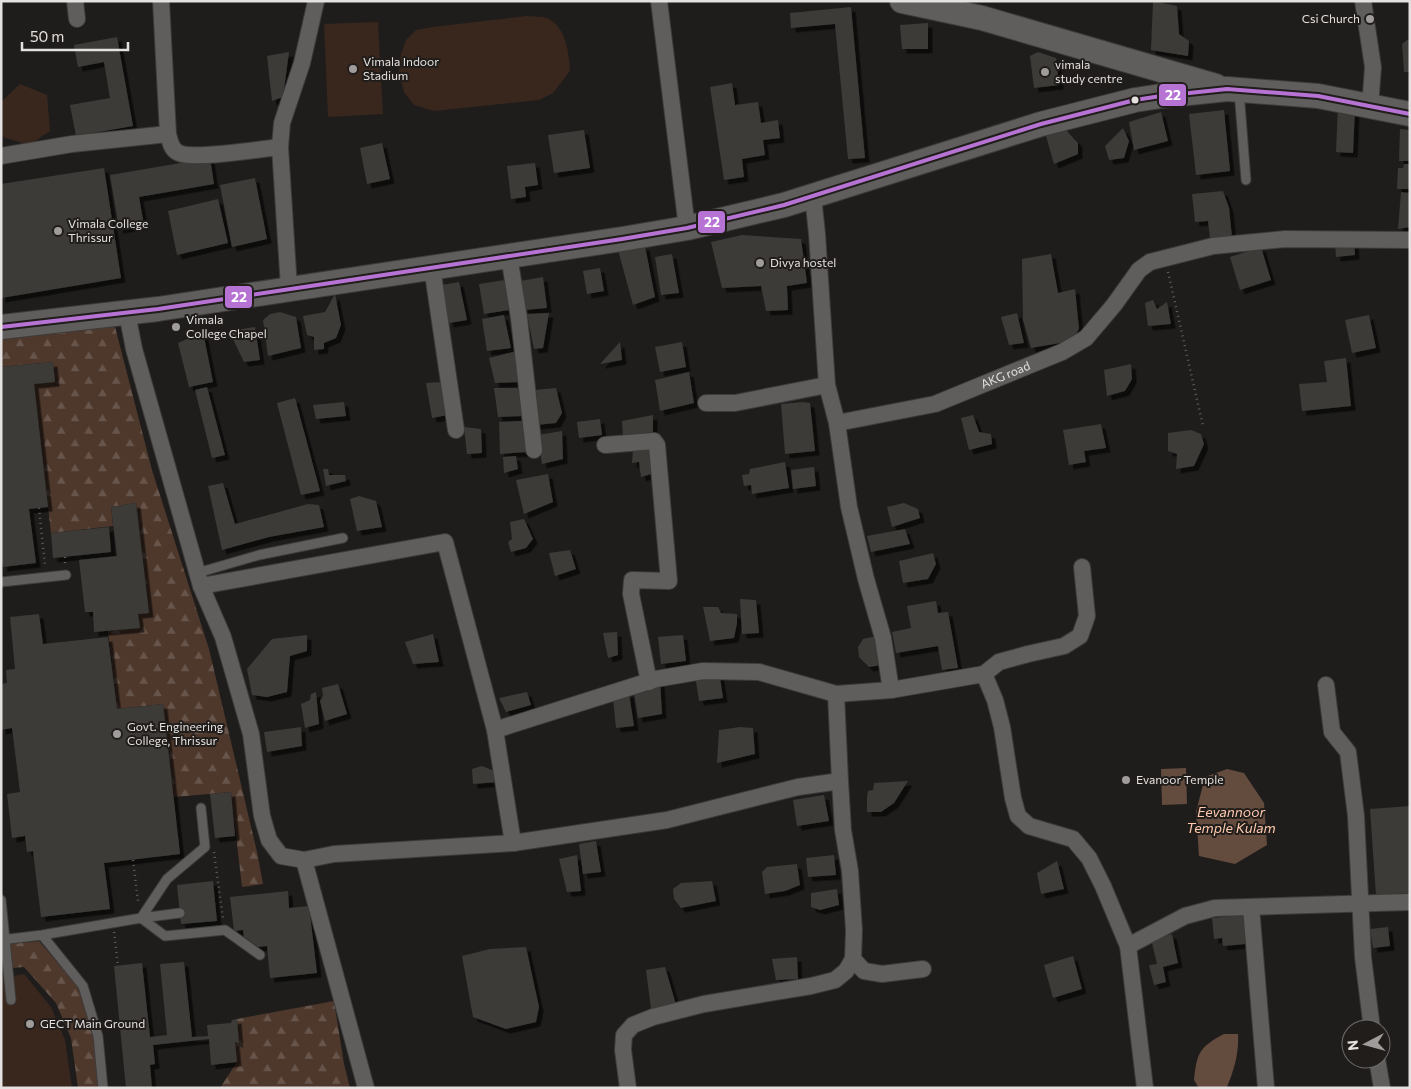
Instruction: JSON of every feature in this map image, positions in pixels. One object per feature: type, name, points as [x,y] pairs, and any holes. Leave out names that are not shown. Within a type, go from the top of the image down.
[{"type":"main road","points":[[902,1],[982,18],[1233,90]]},
{"type":"main road","points":[[1,327],[127,313],[686,228],[784,205],[1042,124],[1135,100],[1161,96],[1233,90],[1318,96],[1410,114]]},
{"type":"street","points":[[75,1],[77,18]]},
{"type":"street","points":[[161,1],[168,134],[173,149],[179,153],[212,154],[280,147]]},
{"type":"street","points":[[289,288],[280,147],[282,123],[302,63],[316,1]]},
{"type":"street","points":[[658,1],[686,228]]},
{"type":"street","points":[[1363,1],[1373,67],[1370,107]]},
{"type":"street","points":[[1,156],[72,144],[168,134]]},
{"type":"street","points":[[813,196],[827,385],[837,422],[849,507],[866,579],[883,638],[891,690]]},
{"type":"street","points":[[1165,258],[1213,246],[1285,239],[1410,240]]},
{"type":"street","points":[[509,256],[519,318],[534,450]]},
{"type":"street","name":"AKG road","points":[[837,422],[935,404],[1062,352],[1086,338],[1140,270],[1150,262],[1165,258]]},
{"type":"street","points":[[432,267],[456,430]]},
{"type":"street","points":[[127,313],[134,349],[199,580],[223,637],[250,734],[262,816],[269,840],[281,856],[304,860],[334,854],[513,843],[667,820],[798,786],[840,781]]},
{"type":"street","points":[[706,403],[735,403],[827,385]]},
{"type":"street","points":[[605,444],[654,441],[657,445],[669,581],[632,580],[632,594],[649,682]]},
{"type":"street","points":[[199,580],[445,542],[495,730],[513,843]]},
{"type":"street","points":[[495,730],[649,682],[704,671],[759,672],[836,694],[891,690],[984,674],[999,662],[1064,646],[1080,636],[1086,616],[1082,567]]},
{"type":"street","points":[[984,674],[1002,727],[1013,798],[1018,816],[1029,826],[1073,839],[1089,858],[1128,946],[1145,1088]]},
{"type":"street","points":[[1326,685],[1332,732],[1348,752],[1356,816],[1359,904],[1363,958],[1371,1019]]},
{"type":"street","points":[[628,1088],[623,1050],[624,1035],[633,1025],[652,1017],[704,1004],[811,986],[835,980],[846,971],[853,959],[854,930],[850,871],[843,830],[836,694]]},
{"type":"street","points":[[304,860],[366,1088]]},
{"type":"street","points":[[1128,946],[1185,916],[1215,908],[1410,902]]},
{"type":"street","points":[[1251,907],[1266,1088]]},
{"type":"street","points":[[853,959],[864,970],[882,974],[923,969]]},
{"type":"street","points":[[1379,1069],[1382,1088]]},
{"type":"lane","points":[[1233,90],[1246,180]]},
{"type":"lane","points":[[199,580],[259,555],[343,538]]},
{"type":"lane","points":[[1,582],[66,575]]},
{"type":"lane","points":[[141,918],[167,879],[205,848],[201,808]]},
{"type":"lane","points":[[1,900],[3,940],[11,1000]]},
{"type":"lane","points":[[3,940],[180,913]]},
{"type":"lane","points":[[141,918],[165,936],[224,930],[260,955]]},
{"type":"lane","points":[[42,935],[83,986],[104,1060],[104,1088]]},
{"type":"path","points":[[1165,258],[1202,426]]},
{"type":"path","points":[[39,508],[46,577]]},
{"type":"path","points":[[205,848],[213,847],[224,930]]},
{"type":"path","points":[[132,860],[141,918]]},
{"type":"path","points":[[113,922],[118,966]]},
{"type":"green space","points":[[114,323],[152,470],[209,649],[263,884],[242,887],[231,792],[174,797],[163,704],[117,709],[108,631],[140,628],[138,614],[149,612],[136,503],[111,507],[113,526],[51,533],[34,384],[55,382],[53,362],[1,367],[1,340]]},
{"type":"green space","points":[[39,941],[78,987],[94,1039],[99,1088],[78,1088],[71,1038],[56,1003],[24,967],[12,968],[10,944]]},
{"type":"green space","points":[[334,1001],[344,1064],[350,1088],[220,1088],[237,1062],[235,1042],[239,1042],[237,1019]]},
{"type":"shaded area","points":[[527,16],[547,18],[558,27],[565,41],[570,71],[553,93],[539,100],[434,111],[414,105],[404,92],[399,71],[401,54],[406,40],[416,30]]},
{"type":"shaded area","name":"Vimala Indoor Stadium","points":[[378,22],[383,114],[328,117],[324,24]]},
{"type":"shaded area","points":[[20,84],[47,95],[50,131],[29,145],[3,137],[1,128],[1,102]]},
{"type":"shaded area","name":"GECT Main Ground","points":[[24,974],[51,1007],[65,1040],[72,1088],[1,1088],[1,978]]},
{"type":"water","points":[[1186,768],[1187,804],[1162,805],[1161,769]]},
{"type":"water","name":"Eevannoor Temple Kulam","points":[[1227,769],[1244,773],[1264,803],[1267,845],[1235,864],[1199,856],[1196,812],[1205,777]]},
{"type":"water","points":[[1224,1034],[1238,1034],[1236,1062],[1227,1087],[1199,1088],[1194,1080],[1198,1057],[1204,1047]]},
{"type":"building","points":[[1153,1],[1177,6],[1179,34],[1189,41],[1188,56],[1151,50]]},
{"type":"building","points":[[851,7],[865,158],[848,159],[835,24],[791,28],[790,13]]},
{"type":"building","points":[[928,23],[928,49],[902,49],[900,25]]},
{"type":"building","points":[[117,37],[133,126],[76,136],[70,105],[110,98],[104,62],[78,67],[74,45]]},
{"type":"building","points":[[1410,38],[1410,72],[1404,72],[1402,44]]},
{"type":"building","points":[[289,52],[283,97],[272,101],[267,56]]},
{"type":"building","name":"vimala study centre","points":[[1038,52],[1056,58],[1059,85],[1034,88],[1030,56]]},
{"type":"building","points":[[732,83],[735,105],[758,102],[761,123],[778,120],[780,138],[763,140],[765,155],[742,159],[744,177],[724,180],[710,87]]},
{"type":"building","points":[[1338,104],[1355,109],[1353,153],[1336,152]]},
{"type":"building","points":[[1224,110],[1230,171],[1196,175],[1189,114]]},
{"type":"building","points":[[1161,112],[1168,141],[1134,150],[1129,122]]},
{"type":"building","points":[[1123,128],[1129,141],[1124,158],[1109,160],[1105,146]]},
{"type":"building","points":[[1065,129],[1078,143],[1078,154],[1054,164],[1046,136]]},
{"type":"building","points":[[1400,129],[1410,130],[1410,161],[1399,161]]},
{"type":"building","points":[[584,130],[590,168],[554,173],[548,135]]},
{"type":"building","points":[[382,143],[390,179],[367,184],[360,148]]},
{"type":"building","points":[[210,158],[214,184],[139,197],[144,225],[119,229],[110,175]]},
{"type":"building","points":[[535,163],[538,185],[525,187],[526,197],[511,199],[507,166]]},
{"type":"building","points":[[1404,164],[1410,164],[1410,189],[1397,189],[1398,168],[1403,168]]},
{"type":"building","name":"Vimala College Thrissur","points":[[104,168],[121,278],[1,298],[1,184]]},
{"type":"building","points":[[255,178],[267,239],[232,247],[220,185]]},
{"type":"building","points":[[1223,191],[1229,208],[1232,237],[1210,239],[1208,221],[1195,222],[1192,194]]},
{"type":"building","points":[[1401,192],[1410,193],[1410,227],[1398,229]]},
{"type":"building","points":[[218,199],[228,243],[177,255],[168,211]]},
{"type":"building","name":"Divya hostel","points":[[742,235],[801,239],[807,283],[787,286],[788,310],[766,311],[761,286],[722,288],[711,242]]},
{"type":"building","points":[[1354,241],[1355,255],[1336,257],[1335,242]]},
{"type":"building","points":[[645,246],[655,297],[633,305],[618,250]]},
{"type":"building","points":[[1261,247],[1271,280],[1240,290],[1230,257]]},
{"type":"building","points":[[672,254],[679,293],[661,295],[655,257]]},
{"type":"building","points":[[1051,254],[1058,293],[1075,289],[1079,329],[1071,341],[1031,348],[1023,320],[1022,259]]},
{"type":"building","points":[[600,268],[604,291],[587,294],[583,271]]},
{"type":"building","points":[[543,277],[547,308],[524,310],[520,281]]},
{"type":"building","points":[[505,280],[509,310],[484,314],[479,284]]},
{"type":"building","points":[[459,282],[467,320],[449,323],[442,285]]},
{"type":"building","points":[[335,294],[341,325],[336,338],[324,343],[324,349],[314,350],[314,337],[307,335],[303,316],[325,312]]},
{"type":"building","points":[[1153,300],[1157,309],[1167,302],[1171,324],[1148,326],[1145,303]]},
{"type":"building","points":[[280,312],[296,317],[301,348],[268,356],[263,320],[270,314]]},
{"type":"building","points":[[549,313],[543,348],[534,349],[527,314]]},
{"type":"building","points":[[1017,313],[1024,343],[1009,345],[1001,317]]},
{"type":"building","points":[[504,315],[511,348],[487,351],[482,319]]},
{"type":"building","points":[[1369,315],[1376,348],[1352,353],[1345,320]]},
{"type":"building","points":[[255,327],[260,360],[244,362],[229,331]]},
{"type":"building","points":[[203,332],[213,382],[189,387],[178,343]]},
{"type":"building","points":[[620,342],[622,360],[600,364]]},
{"type":"building","points":[[682,342],[686,367],[660,372],[655,347]]},
{"type":"building","points":[[517,351],[521,382],[495,383],[489,358]]},
{"type":"building","points":[[1346,358],[1351,406],[1302,411],[1299,384],[1327,382],[1324,361]]},
{"type":"building","points":[[53,362],[55,382],[34,384],[48,507],[29,509],[36,563],[3,567],[1,555],[1,367]]},
{"type":"building","points":[[1131,364],[1132,379],[1125,391],[1107,396],[1104,370]]},
{"type":"building","points":[[689,372],[694,403],[660,411],[655,380]]},
{"type":"building","points":[[442,382],[448,415],[432,418],[426,383]]},
{"type":"building","points":[[207,387],[225,455],[212,458],[195,390]]},
{"type":"building","points":[[494,388],[520,388],[524,416],[498,417]]},
{"type":"building","points":[[556,388],[562,413],[556,423],[536,425],[535,390]]},
{"type":"building","points":[[295,398],[320,491],[301,495],[277,403]]},
{"type":"building","points":[[344,402],[346,416],[316,419],[313,405]]},
{"type":"building","points":[[810,403],[815,451],[785,454],[781,404]]},
{"type":"building","points":[[653,415],[653,432],[623,437],[622,421]]},
{"type":"building","points":[[973,415],[979,432],[991,434],[992,444],[969,450],[961,418]]},
{"type":"building","points":[[600,419],[602,435],[579,438],[577,422]]},
{"type":"building","points":[[522,421],[527,452],[500,454],[499,422]]},
{"type":"building","points":[[1101,424],[1106,448],[1084,451],[1086,462],[1069,465],[1063,430]]},
{"type":"building","points":[[464,427],[481,429],[482,453],[467,454]]},
{"type":"building","points":[[1191,430],[1201,434],[1204,444],[1194,466],[1176,469],[1177,454],[1168,451],[1168,433]]},
{"type":"building","points":[[562,431],[563,459],[542,464],[538,435]]},
{"type":"building","points":[[651,447],[655,473],[641,477],[639,462],[632,463],[633,448]]},
{"type":"building","points":[[516,456],[518,469],[504,473],[503,457]]},
{"type":"building","points":[[785,462],[789,488],[752,494],[751,485],[744,486],[742,475],[749,474],[750,469]]},
{"type":"building","points":[[814,467],[816,486],[793,489],[791,470]]},
{"type":"building","points":[[323,469],[328,469],[329,475],[345,475],[346,481],[326,486]]},
{"type":"building","points":[[548,474],[553,502],[524,514],[516,480]]},
{"type":"building","points":[[223,483],[235,524],[308,504],[319,505],[324,527],[269,537],[222,550],[208,486]]},
{"type":"building","points":[[359,496],[376,501],[382,527],[357,531],[350,499]]},
{"type":"building","points":[[136,503],[149,613],[138,614],[140,628],[94,632],[93,612],[85,612],[79,560],[117,556],[111,507]]},
{"type":"building","points":[[904,503],[918,509],[920,518],[892,527],[887,507]]},
{"type":"building","points":[[524,519],[533,539],[526,548],[511,552],[508,542],[512,539],[510,522]]},
{"type":"building","points":[[109,527],[111,552],[53,558],[51,533]]},
{"type":"building","points":[[905,529],[910,544],[871,552],[867,536]]},
{"type":"building","points":[[570,550],[576,569],[555,576],[549,553]]},
{"type":"building","points":[[933,553],[936,564],[928,579],[903,583],[899,561]]},
{"type":"building","points":[[740,599],[756,600],[759,633],[742,634]]},
{"type":"building","points":[[936,601],[938,613],[948,612],[958,668],[942,670],[938,646],[896,653],[892,632],[911,628],[907,606]]},
{"type":"building","points":[[703,607],[718,607],[721,613],[737,614],[734,638],[710,641]]},
{"type":"building","points":[[39,614],[43,644],[108,637],[117,709],[163,704],[180,854],[104,863],[110,909],[41,917],[33,851],[27,852],[25,836],[12,838],[7,794],[20,792],[12,728],[1,730],[1,684],[7,683],[6,670],[15,669],[10,617]]},
{"type":"building","points":[[617,632],[618,655],[608,658],[603,633]]},
{"type":"building","points":[[433,634],[439,662],[413,664],[405,642]]},
{"type":"building","points":[[307,635],[307,651],[290,656],[287,692],[267,697],[252,695],[247,669],[272,639]]},
{"type":"building","points":[[683,635],[686,661],[661,664],[658,637]]},
{"type":"building","points":[[877,636],[881,665],[869,667],[859,657],[858,647],[863,639]]},
{"type":"building","points":[[719,671],[723,698],[699,701],[695,675]]},
{"type":"building","points":[[660,680],[662,714],[638,718],[633,687]]},
{"type":"building","points":[[338,684],[347,714],[325,721],[320,701],[323,696],[322,688]]},
{"type":"building","points":[[316,692],[319,724],[305,728],[301,704],[310,700],[311,694]]},
{"type":"building","points":[[527,692],[531,705],[506,712],[499,698]]},
{"type":"building","points":[[629,693],[634,726],[616,728],[613,698]]},
{"type":"building","points":[[301,727],[302,746],[267,752],[264,732]]},
{"type":"building","points":[[740,727],[753,728],[755,754],[717,763],[719,730]]},
{"type":"building","points":[[482,766],[497,772],[498,782],[473,784],[472,769]]},
{"type":"building","points":[[908,781],[894,803],[881,812],[867,812],[868,791],[873,790],[874,783]]},
{"type":"building","points":[[231,792],[235,836],[215,838],[210,794]]},
{"type":"building","points":[[824,795],[829,821],[797,826],[793,800]]},
{"type":"building","points":[[1410,806],[1410,893],[1376,895],[1370,809]]},
{"type":"building","points":[[596,841],[601,872],[583,874],[579,844]]},
{"type":"building","points":[[577,855],[581,891],[567,892],[559,859]]},
{"type":"building","points":[[834,855],[836,875],[808,877],[806,858]]},
{"type":"building","points":[[1057,861],[1064,889],[1041,894],[1037,873]]},
{"type":"building","points":[[797,864],[800,885],[785,891],[765,894],[762,872],[767,867]]},
{"type":"building","points":[[213,881],[217,921],[181,924],[177,885]]},
{"type":"building","points":[[712,881],[716,901],[681,908],[674,899],[673,889],[681,883]]},
{"type":"building","points":[[837,889],[839,905],[820,910],[811,907],[811,893]]},
{"type":"building","points":[[288,891],[289,908],[309,906],[317,973],[270,978],[267,946],[258,947],[244,937],[243,930],[234,931],[230,897]]},
{"type":"building","points":[[1243,915],[1246,944],[1223,946],[1222,938],[1214,939],[1212,918]]},
{"type":"building","points":[[1388,927],[1390,946],[1373,948],[1370,929]]},
{"type":"building","points":[[1172,934],[1178,963],[1163,967],[1166,982],[1154,985],[1149,965],[1157,964],[1151,939]]},
{"type":"building","points":[[526,947],[539,1007],[536,1022],[506,1029],[473,1017],[462,956],[490,949]]},
{"type":"building","points":[[1073,956],[1082,989],[1053,998],[1044,965]]},
{"type":"building","points":[[797,957],[798,979],[776,980],[772,959]]},
{"type":"building","points":[[184,962],[192,1037],[208,1036],[207,1025],[231,1023],[232,1020],[237,1019],[239,1043],[235,1042],[237,1062],[211,1065],[209,1039],[153,1045],[155,1064],[150,1065],[152,1088],[126,1088],[114,966],[142,963],[150,1037],[167,1035],[160,964]]},
{"type":"building","points":[[665,967],[677,1008],[652,1016],[646,970]]},
{"type":"transit line","name":"22","points":[[1,327],[158,309],[687,228],[784,205],[1041,124],[1135,100],[1161,96],[1227,89],[1318,96],[1410,114]]},
{"type":"place","name":"Csi Church","points":[[1370,19]]},
{"type":"place","name":"Vimala Indoor Stadium","points":[[353,69]]},
{"type":"place","name":"vimala study centre","points":[[1045,72]]},
{"type":"place","name":"Vimala College Thrissur","points":[[58,231]]},
{"type":"place","name":"Divya hostel","points":[[760,263]]},
{"type":"place","name":"Vimala College Chapel","points":[[176,327]]},
{"type":"place","name":"Govt. Engineering College, Thrissur","points":[[117,734]]},
{"type":"place","name":"Evanoor Temple","points":[[1126,780]]},
{"type":"place","name":"GECT Main Ground","points":[[30,1024]]}]
